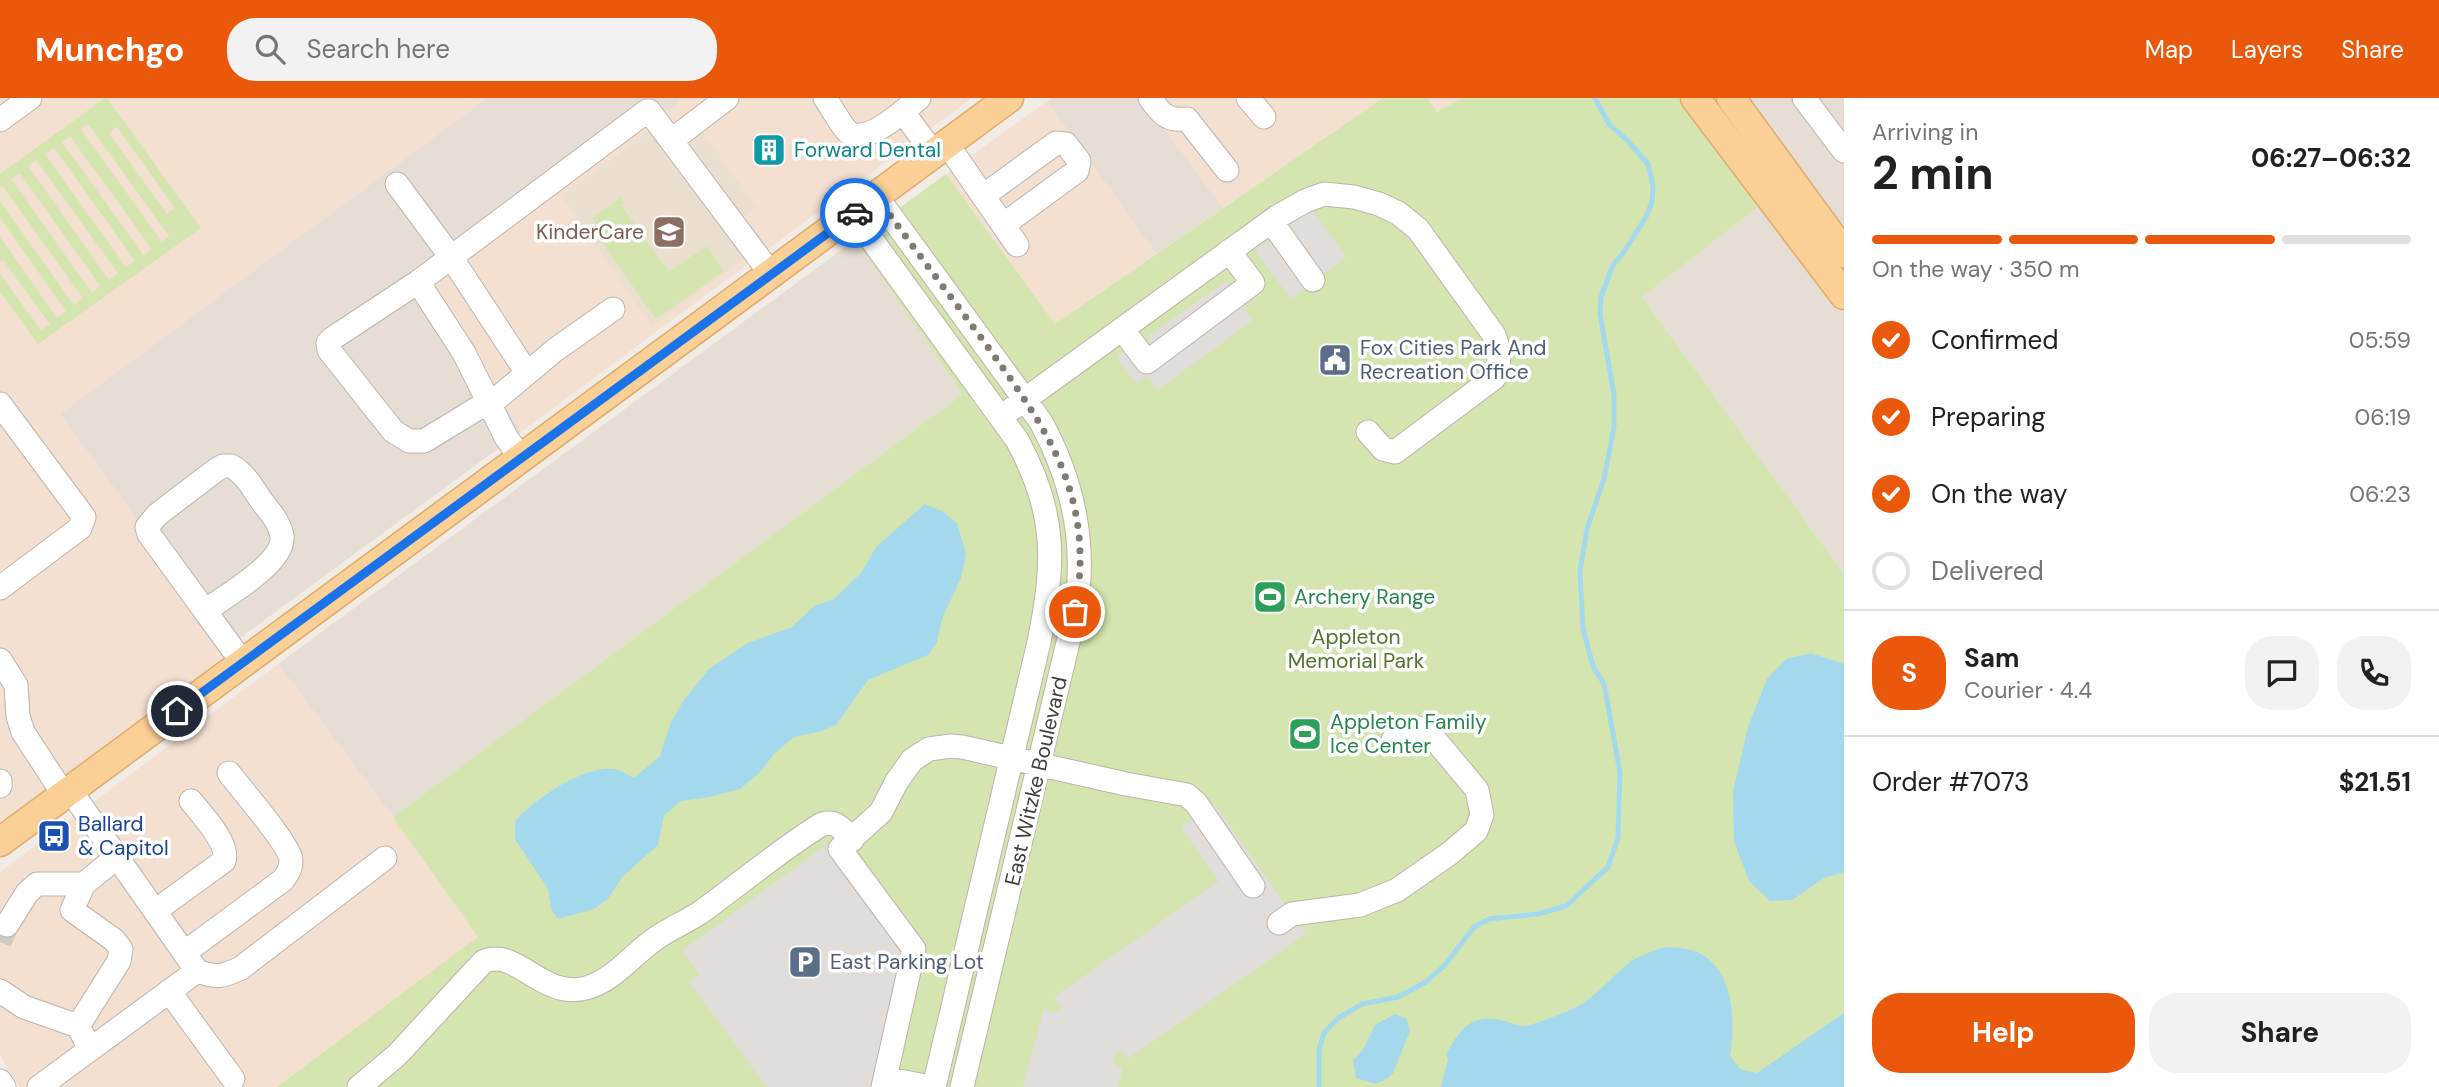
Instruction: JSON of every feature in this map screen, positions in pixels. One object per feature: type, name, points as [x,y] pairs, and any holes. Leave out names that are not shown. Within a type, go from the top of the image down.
[{"type":"main road","points":[[0,842],[1009,98]]},
{"type":"main road","points":[[1695,98],[1844,295]]},
{"type":"main road","points":[[1731,98],[1844,253]]},
{"type":"street","points":[[672,139],[727,98]]},
{"type":"street","points":[[825,98],[848,132],[857,136],[870,133],[911,105],[941,149],[983,197],[1017,245]]},
{"type":"street","points":[[1150,98],[1159,111],[1174,120],[1187,119],[1227,170]]},
{"type":"street","points":[[1248,98],[1264,117]]},
{"type":"street","points":[[1804,98],[1836,123],[1844,152]]},
{"type":"street","points":[[613,309],[489,403],[424,441],[409,441],[393,431],[329,350],[328,343],[418,282],[647,111],[672,139],[771,274]]},
{"type":"street","points":[[983,197],[1056,142],[1066,144],[1079,161],[1077,171],[1003,225]]},
{"type":"street","points":[[397,184],[451,257],[527,373]]},
{"type":"street","points":[[1000,416],[1271,221],[1305,201],[1324,194],[1354,197],[1379,204],[1398,213],[1418,229],[1494,335],[1500,356],[1498,369],[1489,383],[1395,452],[1383,449],[1368,432]]},
{"type":"street","name":"East Witzke Boulevard","points":[[877,197],[1025,399],[1048,436],[1067,479],[1077,526],[1080,568],[1075,612],[962,1087]]},
{"type":"street","name":"East Witzke Boulevard","points":[[853,214],[1000,416],[1031,466],[1046,517],[1051,558],[1046,609],[932,1087]]},
{"type":"street","points":[[1271,221],[1313,279]]},
{"type":"street","points":[[1122,329],[1147,362],[1252,283],[1229,251]]},
{"type":"street","points":[[418,282],[464,353],[506,437],[521,458]]},
{"type":"street","points":[[0,404],[84,517],[80,528],[0,588]]},
{"type":"street","points":[[205,611],[270,563],[282,546],[278,523],[244,477],[231,466],[216,470],[157,515],[147,527],[149,534],[205,611],[243,663]]},
{"type":"street","points":[[0,660],[16,684],[9,722],[23,733],[117,857],[190,962],[213,977],[225,976],[241,968],[385,859]]},
{"type":"street","points":[[1279,923],[1292,914],[1360,905],[1398,890],[1476,831],[1482,815],[1477,790],[1427,730],[1418,728],[1393,740]]},
{"type":"street","points":[[932,1087],[884,1082],[914,949],[840,849],[881,812],[906,768],[919,754],[929,749],[951,746],[1187,795],[1196,803],[1253,886]]},
{"type":"street","points":[[39,1087],[66,1079],[90,1049],[169,991],[190,962],[283,880],[290,870],[291,857],[287,850],[229,773]]},
{"type":"street","points":[[155,911],[226,858],[223,844],[191,801]]},
{"type":"street","points":[[359,1087],[397,1055],[483,962],[503,958],[550,986],[567,991],[596,985],[655,939],[698,914],[822,824],[828,822],[837,825],[852,840]]},
{"type":"street","points":[[78,1026],[118,961],[121,950],[114,940],[72,910],[84,884],[117,857]]},
{"type":"street","points":[[7,925],[27,893],[37,884],[84,884]]},
{"type":"street","points":[[0,991],[24,1007],[78,1026],[90,1049]]},
{"type":"street","points":[[169,991],[233,1079]]},
{"type":"street","points":[[0,1081],[4,1087]]},
{"type":"shaded area","points":[[0,98],[487,98],[60,414],[242,663],[0,842]]},
{"type":"shaded area","points":[[487,98],[679,98],[681,101],[429,282],[521,432],[229,646],[60,414]]},
{"type":"shaded area","points":[[679,98],[972,98],[521,432],[429,282],[680,101]]},
{"type":"shaded area","points":[[1051,98],[1142,98],[1223,208],[1156,254],[1047,101]]},
{"type":"shaded area","points":[[1142,98],[1383,98],[1223,208]]},
{"type":"shaded area","points":[[1427,98],[1463,98],[1437,112]]},
{"type":"shaded area","points":[[1744,98],[1844,98],[1844,233]]},
{"type":"shaded area","points":[[1047,101],[1156,254],[1055,324],[946,174]]},
{"type":"shaded area","name":"KinderCare","points":[[689,114],[757,207],[743,218],[762,245],[652,327],[561,196],[653,129],[677,122]]},
{"type":"shaded area","points":[[1762,204],[1844,313],[1844,574],[1642,297]]},
{"type":"shaded area","points":[[1312,209],[1346,257],[1291,299],[1255,250]]},
{"type":"shaded area","points":[[855,240],[963,394],[393,817],[278,664]]},
{"type":"shaded area","points":[[1226,281],[1253,320],[1158,390],[1147,377],[1136,384],[1117,357],[1140,340],[1150,354],[1156,350],[1147,337]]},
{"type":"shaded area","points":[[278,664],[479,937],[277,1087],[19,1087],[0,1055],[0,872]]},
{"type":"shaded area","points":[[1214,803],[1306,934],[1129,1058],[1121,1049],[1115,1054],[1113,1064],[1123,1068],[1118,1087],[1023,1087],[1044,1009],[1055,1013],[1062,1008],[1054,997],[1219,881],[1181,827]]},
{"type":"shaded area","name":"East Parking Lot","points":[[842,833],[923,944],[889,1087],[767,1087],[689,982],[700,974],[682,951]]},
{"type":"green space","points":[[107,98],[201,228],[38,344],[0,292],[0,274],[41,330],[50,324],[3,260],[0,261],[0,237],[57,318],[66,311],[0,218],[0,201],[74,305],[83,298],[2,185],[0,186],[0,174]],"holes":[[[88,124],[169,236],[162,242],[81,129]],[[117,127],[175,208],[167,214],[109,133]],[[70,136],[152,249],[144,256],[62,142]],[[54,148],[135,261],[126,267],[45,154]],[[36,160],[118,273],[109,280],[28,166]],[[20,173],[100,286],[92,293],[11,179]]]},
{"type":"green space","name":"Appleton Memorial Park","points":[[1383,98],[1427,98],[1437,112],[1463,98],[1679,98],[1762,204],[1642,297],[1844,574],[1844,1087],[277,1087],[478,937],[393,817],[963,394],[855,240],[946,174],[1055,324]]},
{"type":"green space","points":[[620,198],[624,203],[621,205],[669,272],[707,246],[724,271],[656,319],[592,228],[597,225],[592,218]]},
{"type":"water","points":[[925,504],[942,511],[957,523],[966,554],[961,578],[942,619],[937,642],[928,655],[868,680],[836,725],[794,737],[740,789],[681,801],[664,815],[658,845],[622,877],[608,899],[594,909],[558,919],[551,909],[548,889],[515,839],[515,821],[560,785],[588,772],[614,769],[634,778],[660,756],[671,722],[683,701],[709,669],[748,643],[792,627],[814,606],[834,599],[861,573],[876,547]]},
{"type":"water","points":[[1811,653],[1844,664],[1844,872],[1824,878],[1792,900],[1770,901],[1749,881],[1734,841],[1733,791],[1748,727],[1767,679],[1786,659]]},
{"type":"water","points":[[1665,947],[1697,952],[1716,967],[1723,978],[1731,1004],[1730,1056],[1740,1069],[1757,1073],[1844,1013],[1844,1087],[1441,1087],[1448,1059],[1446,1054],[1469,1024],[1494,1019],[1526,1026],[1559,1015],[1590,998],[1630,962]]},
{"type":"water","points":[[1395,1014],[1407,1019],[1410,1031],[1393,1073],[1375,1084],[1356,1078],[1353,1060],[1363,1050],[1375,1025]]},
{"type":"waterway","points":[[1319,1087],[1319,1050],[1324,1033],[1337,1019],[1362,1004],[1398,997],[1426,982],[1445,965],[1474,927],[1489,919],[1538,914],[1566,906],[1608,867],[1618,838],[1620,772],[1604,684],[1593,666],[1583,629],[1580,571],[1587,529],[1604,479],[1614,427],[1614,395],[1600,314],[1601,297],[1613,265],[1646,217],[1652,202],[1653,185],[1648,164],[1609,124],[1595,98]]},
{"type":"tunnel","points":[[0,942],[7,925]]},
{"type":"way so far","points":[[855,213],[877,197],[1041,422],[1058,455],[1074,503],[1080,568],[1075,612]]},
{"type":"place","name":"Forward Dental","points":[[769,150]]},
{"type":"place","name":"KinderCare","points":[[669,232]]},
{"type":"place","name":"Fox Cities Park And Recreation Office","points":[[1335,360]]},
{"type":"place","name":"Archery Range","points":[[1270,597]]},
{"type":"place","name":"Appleton Family Ice Center","points":[[1305,734]]},
{"type":"place","name":"Ballard & Capitol","points":[[54,836]]},
{"type":"place","name":"East Parking Lot","points":[[805,962]]},
{"type":"route","points":[[177,711],[855,213]]}]
